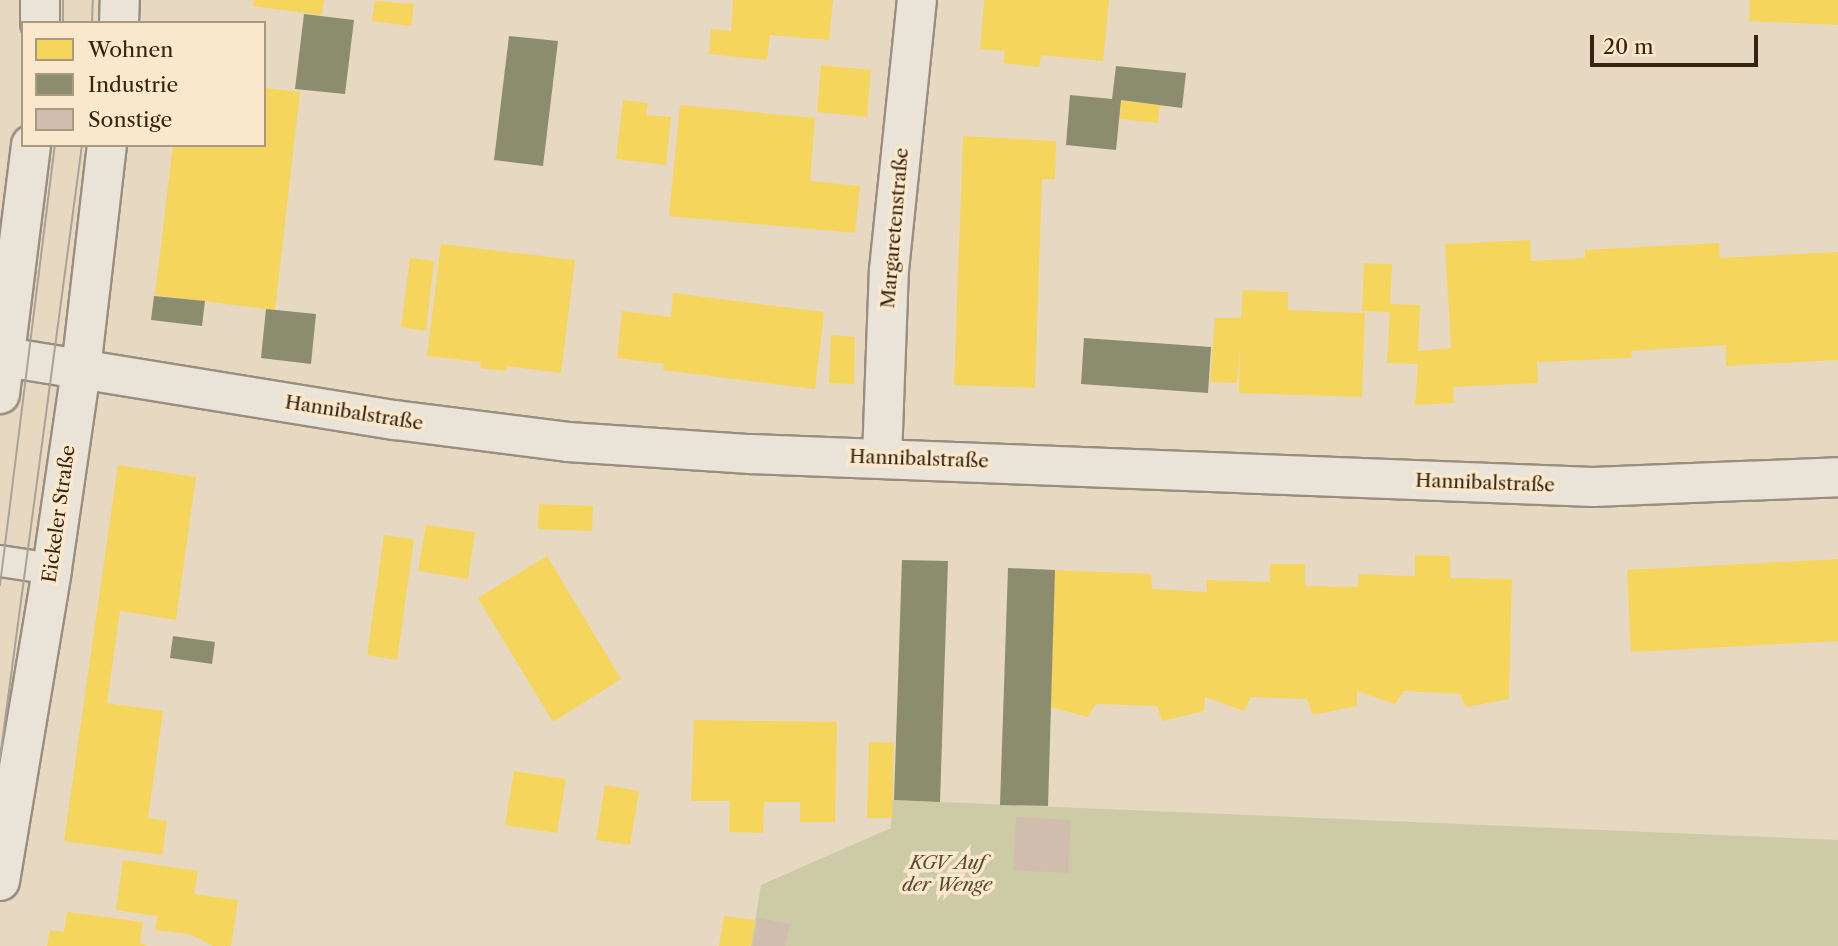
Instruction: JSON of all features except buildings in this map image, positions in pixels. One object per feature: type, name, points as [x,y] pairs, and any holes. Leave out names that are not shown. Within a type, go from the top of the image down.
[{"type":"street","points":[[40,0],[40,21]]},
{"type":"street","points":[[119,21],[120,0]]},
{"type":"street","name":"Margaretenstraße","points":[[882,458],[889,270],[917,0]]},
{"type":"street","points":[[0,394],[31,147]]},
{"type":"street","name":"Eickeler Straße","points":[[0,881],[52,569],[81,369],[107,147]]},
{"type":"street","name":"Hannibalstraße","points":[[5,357],[396,420],[568,442],[751,454],[1593,487],[1838,477]]},
{"type":"lane","points":[[0,561],[52,569]]},
{"type":"green space","name":"KGV Auf der Wenge","points":[[892,800],[1838,840],[1838,946],[751,946],[761,885],[891,828]]},
{"type":"tram line","points":[[63,0],[63,21]]},
{"type":"tram line","points":[[92,21],[93,0]]},
{"type":"tram line","points":[[0,585],[55,147]]},
{"type":"tram line","points":[[0,758],[82,147]]}]
